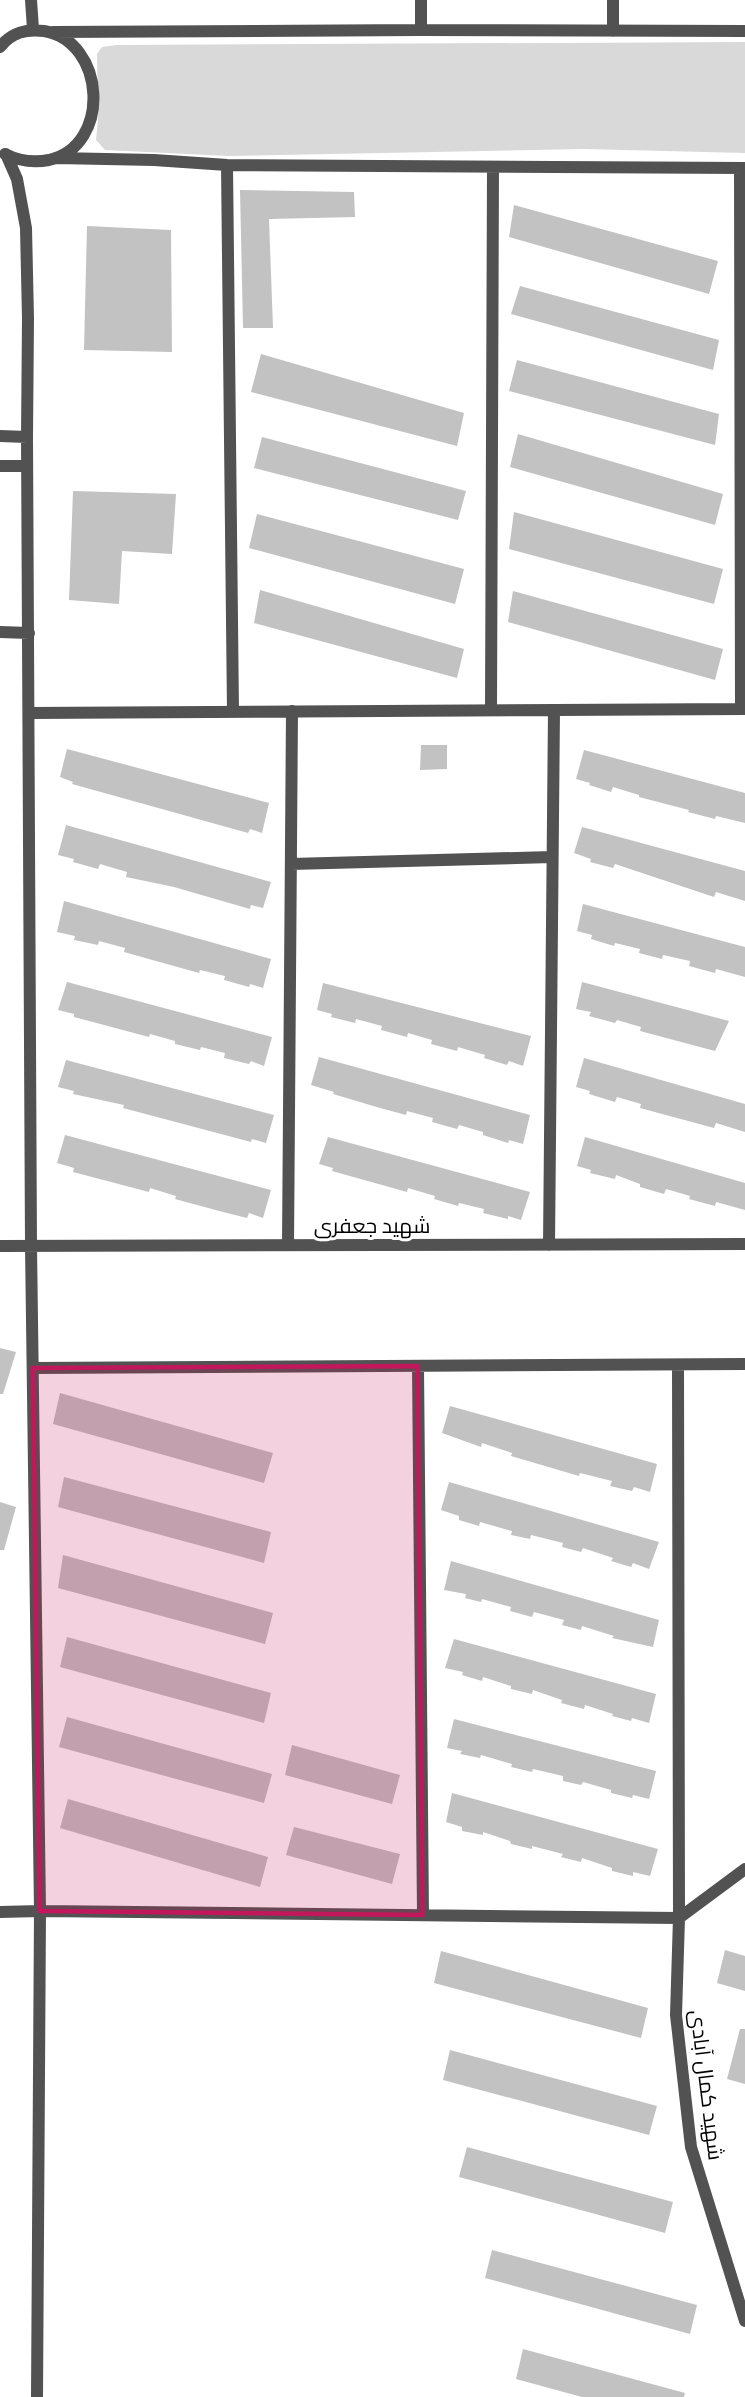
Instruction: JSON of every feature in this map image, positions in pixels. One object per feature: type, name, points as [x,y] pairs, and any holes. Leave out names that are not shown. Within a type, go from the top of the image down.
[{"type":"street","points":[[31,0],[33,29]]},
{"type":"street","points":[[421,0],[422,30]]},
{"type":"street","points":[[613,0],[613,30]]},
{"type":"street","points":[[2,44],[18,32],[33,29],[53,33],[422,30],[745,31]]},
{"type":"street","points":[[3,151],[18,160],[41,162],[57,158],[70,151],[83,138],[95,106],[87,66],[71,43],[53,33]]},
{"type":"street","points":[[3,151],[17,179],[26,228],[28,318],[31,1246],[40,1911],[37,2397]]},
{"type":"street","points":[[29,713],[743,709],[742,168],[227,165],[153,160],[57,158]]},
{"type":"street","points":[[227,165],[232,712]]},
{"type":"street","points":[[491,710],[493,168]]},
{"type":"street","points":[[0,436],[27,437]]},
{"type":"street","points":[[0,466],[27,466]]},
{"type":"street","points":[[0,632],[29,633]]},
{"type":"street","points":[[549,1245],[554,710]]},
{"type":"street","points":[[288,1245],[292,711]]},
{"type":"street","points":[[291,864],[552,857]]},
{"type":"street","name":"شهید جعفری","points":[[0,1246],[745,1244]]},
{"type":"street","points":[[33,1368],[745,1364]]},
{"type":"street","name":"شهید کمال آبادی","points":[[678,1365],[679,1918],[676,2015],[691,2147],[745,2321]]},
{"type":"street","points":[[418,1366],[423,1916]]},
{"type":"street","points":[[0,1912],[679,1918],[745,1869]]},
{"type":"highlighted area","points":[[418,1366],[423,1915],[40,1911],[33,1368]]},
{"type":"shaded area","points":[[745,42],[745,153],[584,149],[228,156],[105,150],[96,140],[97,54],[102,47],[117,45]]},
{"type":"building","points":[[240,190],[354,192],[355,217],[269,219],[273,328],[243,328]]},
{"type":"building","points":[[514,205],[718,261],[709,294],[509,237]]},
{"type":"building","points":[[87,226],[171,230],[172,352],[84,350]]},
{"type":"building","points":[[520,286],[719,340],[713,370],[511,314]]},
{"type":"building","points":[[261,354],[464,413],[457,446],[251,392]]},
{"type":"building","points":[[517,360],[719,414],[715,445],[509,391]]},
{"type":"building","points":[[518,434],[723,494],[715,525],[510,467]]},
{"type":"building","points":[[262,437],[466,491],[458,520],[254,468]]},
{"type":"building","points":[[73,491],[176,494],[172,554],[122,551],[119,604],[69,600]]},
{"type":"building","points":[[514,512],[723,569],[714,604],[509,549]]},
{"type":"building","points":[[257,514],[464,569],[455,604],[249,548]]},
{"type":"building","points":[[260,590],[464,649],[457,678],[254,623]]},
{"type":"building","points":[[513,591],[723,649],[715,680],[508,622]]},
{"type":"building","points":[[421,745],[447,745],[447,769],[420,770]]},
{"type":"building","points":[[67,749],[269,803],[262,833],[250,829],[248,833],[72,784],[73,782],[60,777]]},
{"type":"building","points":[[584,750],[745,793],[745,823],[688,812],[689,810],[639,797],[639,795],[613,787],[611,792],[589,785],[590,783],[576,779]]},
{"type":"building","points":[[66,825],[271,882],[263,908],[251,905],[250,909],[174,887],[126,877],[127,872],[100,864],[98,869],[73,862],[74,859],[58,855]]},
{"type":"building","points":[[582,827],[745,871],[745,901],[716,892],[714,897],[615,864],[613,868],[590,862],[591,859],[574,853]]},
{"type":"building","points":[[64,901],[271,959],[263,988],[250,984],[249,987],[224,980],[225,976],[200,970],[199,973],[124,952],[125,948],[99,941],[98,945],[74,940],[75,936],[57,932]]},
{"type":"building","points":[[583,904],[745,947],[745,977],[716,969],[715,973],[689,966],[690,961],[663,955],[662,959],[639,953],[640,949],[615,943],[614,946],[591,939],[592,935],[577,931]]},
{"type":"building","points":[[67,982],[272,1037],[264,1066],[251,1061],[249,1064],[224,1058],[225,1053],[201,1047],[200,1050],[175,1044],[175,1041],[150,1034],[149,1037],[74,1017],[74,1014],[58,1010]]},
{"type":"building","points":[[582,982],[729,1021],[715,1051],[640,1031],[641,1027],[617,1020],[615,1023],[589,1016],[591,1012],[576,1009]]},
{"type":"building","points":[[323,983],[531,1036],[523,1066],[509,1061],[507,1065],[484,1058],[485,1055],[458,1047],[457,1051],[431,1044],[432,1040],[408,1033],[407,1037],[381,1030],[382,1026],[356,1019],[355,1023],[331,1017],[332,1014],[317,1010]]},
{"type":"building","points":[[319,1057],[530,1115],[523,1144],[509,1140],[508,1143],[459,1125],[457,1129],[432,1122],[433,1118],[407,1111],[406,1115],[380,1108],[311,1085]]},
{"type":"building","points":[[584,1058],[745,1104],[745,1132],[716,1123],[714,1128],[640,1108],[641,1104],[617,1097],[615,1102],[589,1094],[590,1091],[576,1087]]},
{"type":"building","points":[[66,1060],[274,1115],[266,1143],[252,1139],[251,1142],[123,1108],[124,1105],[73,1094],[74,1091],[58,1087]]},
{"type":"building","points":[[65,1135],[271,1190],[263,1218],[249,1213],[247,1218],[175,1199],[176,1196],[150,1188],[149,1192],[73,1172],[74,1168],[57,1163]]},
{"type":"building","points":[[328,1137],[530,1192],[521,1220],[483,1213],[484,1209],[459,1203],[458,1206],[408,1188],[407,1192],[332,1171],[333,1168],[319,1164]]},
{"type":"building","points":[[585,1137],[745,1183],[745,1210],[716,1202],[715,1206],[689,1199],[690,1196],[666,1189],[664,1194],[640,1187],[640,1184],[616,1175],[615,1179],[590,1173],[591,1170],[577,1166]]},
{"type":"building","points":[[0,1348],[16,1352],[3,1394],[0,1394]]},
{"type":"building","points":[[60,1393],[273,1453],[264,1483],[53,1424]]},
{"type":"building","points":[[450,1406],[657,1464],[650,1492],[634,1487],[632,1491],[610,1486],[612,1481],[580,1473],[579,1476],[511,1456],[512,1453],[482,1443],[481,1447],[442,1433]]},
{"type":"building","points":[[64,1477],[271,1532],[264,1563],[58,1507]]},
{"type":"building","points":[[449,1482],[659,1542],[649,1569],[633,1563],[631,1567],[611,1561],[613,1558],[583,1548],[581,1552],[562,1547],[563,1543],[531,1535],[530,1539],[511,1535],[512,1531],[480,1522],[479,1526],[459,1520],[459,1516],[441,1510]]},
{"type":"building","points":[[0,1502],[16,1507],[4,1550],[0,1550]]},
{"type":"building","points":[[63,1555],[273,1613],[265,1644],[58,1588]]},
{"type":"building","points":[[451,1561],[659,1620],[653,1647],[612,1638],[614,1636],[582,1626],[581,1630],[562,1625],[564,1620],[534,1612],[532,1617],[510,1611],[511,1607],[482,1599],[481,1602],[465,1598],[466,1594],[444,1590]]},
{"type":"building","points":[[67,1637],[271,1693],[264,1723],[60,1667]]},
{"type":"building","points":[[454,1639],[656,1694],[649,1723],[612,1716],[613,1714],[585,1705],[584,1709],[561,1703],[562,1700],[533,1690],[532,1694],[511,1689],[511,1686],[483,1677],[482,1681],[462,1675],[463,1672],[445,1668]]},
{"type":"building","points":[[67,1717],[272,1774],[264,1803],[59,1747]]},
{"type":"building","points":[[454,1719],[656,1771],[649,1799],[611,1793],[611,1790],[583,1782],[581,1785],[563,1781],[563,1776],[511,1767],[512,1764],[481,1755],[480,1758],[460,1754],[462,1751],[447,1748]]},
{"type":"building","points":[[292,1745],[400,1775],[392,1804],[285,1775]]},
{"type":"building","points":[[452,1793],[658,1849],[650,1876],[633,1872],[633,1876],[612,1871],[612,1868],[582,1858],[581,1862],[561,1857],[563,1854],[532,1846],[532,1849],[511,1844],[510,1841],[483,1832],[483,1835],[462,1831],[462,1827],[446,1822]]},
{"type":"building","points":[[68,1799],[268,1857],[260,1887],[60,1828]]},
{"type":"building","points":[[294,1827],[400,1854],[392,1884],[286,1855]]},
{"type":"building","points":[[725,1950],[745,1956],[745,1991],[717,1983]]},
{"type":"building","points":[[441,1951],[648,2008],[641,2038],[434,1983]]},
{"type":"building","points":[[740,2029],[745,2029],[745,2084],[727,2079]]},
{"type":"building","points":[[450,2050],[657,2106],[649,2135],[443,2080]]},
{"type":"building","points":[[467,2147],[673,2202],[665,2233],[459,2177]]},
{"type":"building","points":[[492,2250],[697,2305],[690,2334],[485,2278]]},
{"type":"building","points":[[523,2349],[685,2393],[684,2397],[582,2397],[516,2379]]}]
